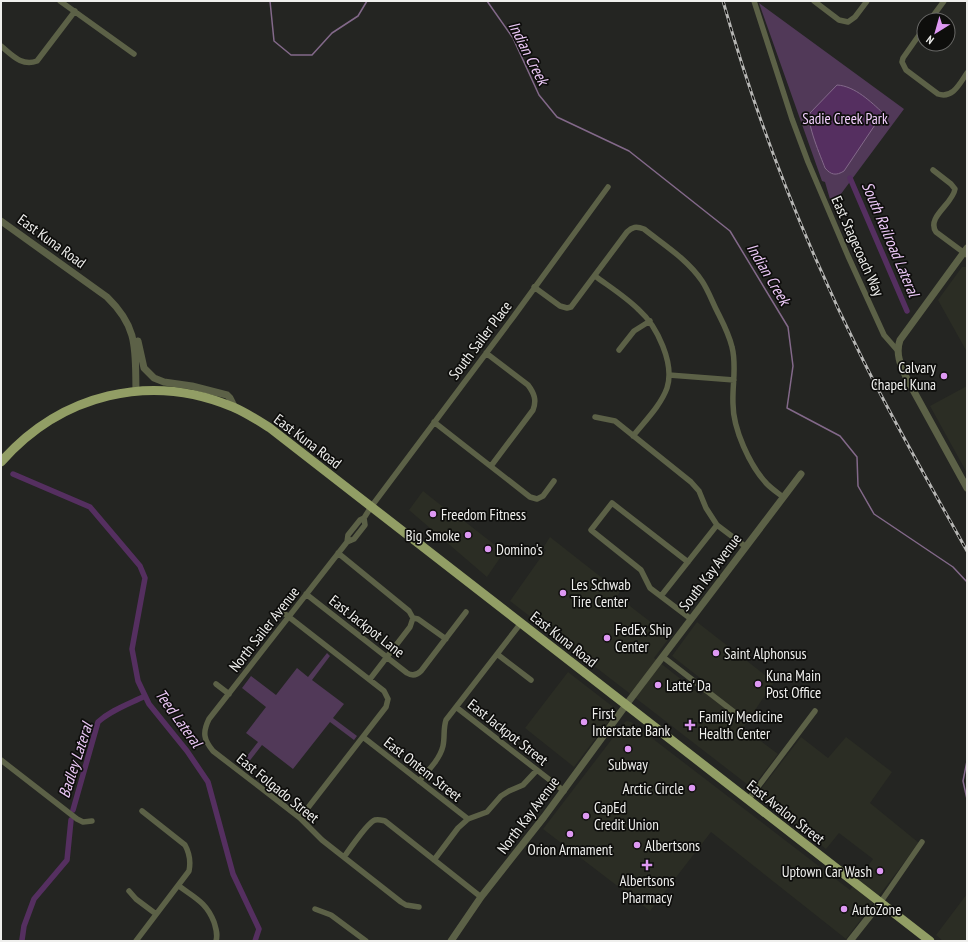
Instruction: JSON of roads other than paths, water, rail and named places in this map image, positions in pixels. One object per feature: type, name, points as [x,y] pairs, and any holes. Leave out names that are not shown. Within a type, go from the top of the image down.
[{"type":"main road","name":"East Kuna Road","points":[[136,391],[152,390],[184,393],[210,399],[235,408],[253,417],[270,428],[626,705]]},
{"type":"main road","points":[[1,462],[24,438],[40,425],[59,414],[93,400],[110,395],[136,391]]},
{"type":"main road","name":"East Avalon Street","points":[[626,705],[930,941]]},
{"type":"street","points":[[60,1],[134,54]]},
{"type":"street","name":"East Stagecoach Way","points":[[754,1],[788,105],[811,169],[848,256],[884,335],[898,351],[901,365],[907,379],[967,488]]},
{"type":"street","points":[[814,1],[839,20],[848,22],[855,17],[867,1]]},
{"type":"street","points":[[936,12],[944,1]]},
{"type":"street","points":[[1,46],[20,61],[31,64],[40,58],[75,11]]},
{"type":"street","points":[[916,39],[905,54],[902,62],[906,70],[938,94],[947,95],[954,91],[967,73]]},
{"type":"street","points":[[898,351],[900,340],[966,252],[936,232],[933,226],[935,220],[954,195],[955,189],[952,184],[933,170]]},
{"type":"street","name":"South Sailer Place","points":[[371,507],[608,187]]},
{"type":"street","name":"East Kuna Road","points":[[1,221],[107,297],[118,307],[126,319],[134,339],[136,391]]},
{"type":"street","points":[[534,287],[560,306],[567,308],[574,304],[627,232],[634,227],[644,229],[682,259],[694,270],[703,282],[726,329],[732,347],[734,360],[733,406],[738,430],[744,447],[756,470],[767,484],[783,497]]},
{"type":"street","points":[[595,276],[640,310],[650,321],[666,354],[669,375],[667,387],[662,398],[633,436]]},
{"type":"street","points":[[619,350],[634,331],[650,321]]},
{"type":"street","points":[[134,339],[139,343],[144,368],[154,378],[164,382],[192,386],[227,395],[235,408]]},
{"type":"street","points":[[486,353],[528,385],[533,391],[535,398],[533,410],[491,466]]},
{"type":"street","points":[[669,375],[734,380]]},
{"type":"street","points":[[595,417],[615,421],[691,482],[699,491],[706,508],[716,525],[746,547]]},
{"type":"street","points":[[434,422],[530,497],[537,499],[543,496],[554,481]]},
{"type":"street","name":"South Kay Avenue","points":[[626,705],[801,474]]},
{"type":"street","points":[[688,562],[612,503],[591,530],[641,570],[650,588],[691,619]]},
{"type":"street","name":"North Sailer Avenue","points":[[204,733],[209,719],[338,553],[346,542],[348,534],[360,520],[364,518],[371,507]]},
{"type":"street","points":[[661,596],[716,525]]},
{"type":"street","points":[[338,553],[409,611],[413,618],[418,619],[446,639],[466,612]]},
{"type":"street","name":"East Jackpot Lane","points":[[306,594],[407,673],[414,675],[421,671],[446,639]]},
{"type":"street","points":[[280,610],[370,679],[384,691],[388,699],[386,707],[300,818]]},
{"type":"street","points":[[370,679],[410,627],[413,618]]},
{"type":"street","points":[[419,781],[441,751],[446,720],[521,623]]},
{"type":"street","points":[[497,654],[531,680]]},
{"type":"street","points":[[663,657],[734,712]]},
{"type":"street","points":[[216,684],[229,694]]},
{"type":"street","name":"North Kay Avenue","points":[[451,941],[481,897],[564,791],[626,705]]},
{"type":"street","name":"East Jackpot Street","points":[[456,707],[564,791]]},
{"type":"street","points":[[748,800],[815,711]]},
{"type":"street","name":"East Folgado Street","points":[[204,733],[207,743],[213,751],[300,818],[322,840],[401,902],[406,905],[419,907]]},
{"type":"street","name":"East Ontem Street","points":[[363,737],[468,820]]},
{"type":"street","points":[[1,760],[77,819],[82,822],[92,821]]},
{"type":"street","points":[[434,860],[458,828],[468,820],[487,812],[501,796],[509,791],[523,786],[537,770]]},
{"type":"street","points":[[136,941],[179,886],[189,871],[191,862],[185,845],[142,811]]},
{"type":"street","points":[[344,857],[373,820],[378,819],[385,821],[481,897]]},
{"type":"street","points":[[850,941],[880,903],[916,853],[922,842]]},
{"type":"street","points":[[179,886],[207,908],[216,928],[216,941]]},
{"type":"street","points":[[129,891],[136,899],[156,914]]},
{"type":"street","points":[[315,909],[332,915],[366,941]]},
{"type":"waterway","name":"Indian Creek","points":[[270,1],[274,41],[291,55],[312,55],[332,33],[358,16],[367,1]]},
{"type":"waterway","name":"Indian Creek","points":[[487,1],[513,38],[539,95],[557,117],[629,151],[730,231],[788,327],[793,366],[787,408],[840,436],[857,457],[858,486],[874,514],[953,567],[967,582]]},
{"type":"waterway","name":"South Railroad Lateral","points":[[850,178],[907,311]]},
{"type":"waterway","name":"Teed Lateral","points":[[13,474],[90,507],[140,566],[145,578],[132,649],[138,681],[149,704],[187,751],[208,782],[233,874],[259,929],[255,941]]},
{"type":"waterway","name":"Badley Lateral","points":[[73,810],[98,722],[114,711],[145,696]]},
{"type":"waterway","name":"Indian Creek","points":[[967,761],[963,781],[967,799]]},
{"type":"waterway","name":"Badley Lateral","points":[[22,940],[24,926],[34,899],[67,860],[71,820]]},
{"type":"railway","points":[[723,1],[768,139],[822,274],[876,386],[967,551]]},
{"type":"place","name":"Calvary Chapel Kuna","points":[[944,376]]},
{"type":"place","name":"Freedom Fitness","points":[[433,514]]},
{"type":"place","name":"Big Smoke","points":[[468,535]]},
{"type":"place","name":"Domino's","points":[[488,549]]},
{"type":"place","name":"Les Schwab Tire Center","points":[[563,593]]},
{"type":"place","name":"FedEx Ship Center","points":[[607,638]]},
{"type":"place","name":"Saint Alphonsus","points":[[716,653]]},
{"type":"place","name":"Kuna Main Post Office","points":[[758,684]]},
{"type":"place","name":"Latte' Da","points":[[658,685]]},
{"type":"place","name":"First Interstate Bank","points":[[584,722]]},
{"type":"place","name":"Family Medicine Health Center","points":[[690,725]]},
{"type":"place","name":"Subway","points":[[628,749]]},
{"type":"place","name":"Arctic Circle","points":[[692,788]]},
{"type":"place","name":"CapEd Credit Union","points":[[586,816]]},
{"type":"place","name":"Orion Armament","points":[[570,834]]},
{"type":"place","name":"Albertsons","points":[[637,845]]},
{"type":"place","name":"Albertsons Pharmacy","points":[[647,865]]},
{"type":"place","name":"Uptown Car Wash","points":[[880,871]]},
{"type":"place","name":"AutoZone","points":[[844,909]]},
{"type":"park label","name":"Sadie Creek Park","points":[[845,118]]}]
